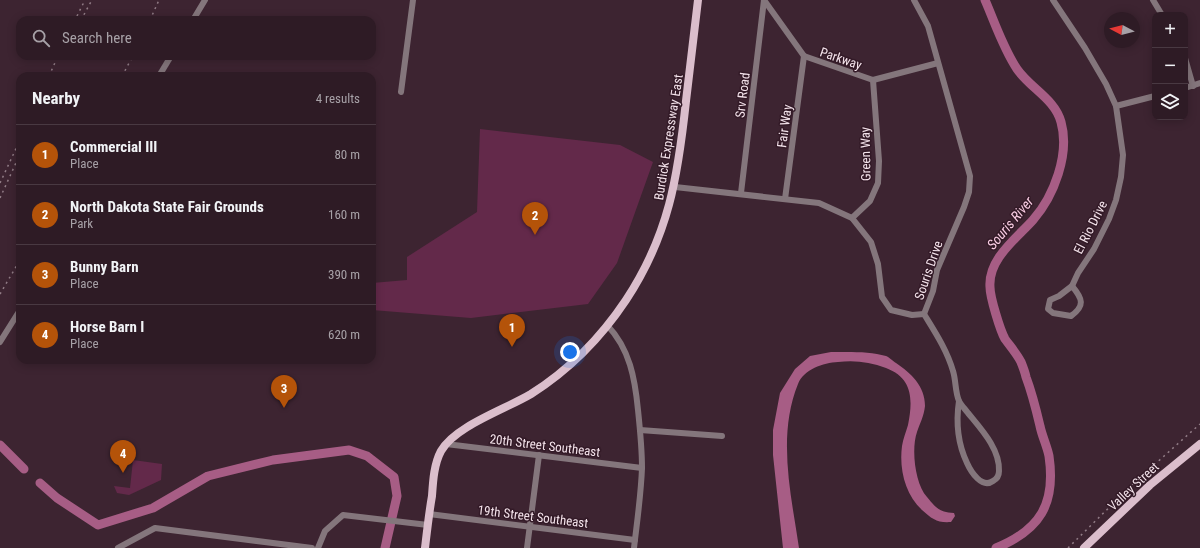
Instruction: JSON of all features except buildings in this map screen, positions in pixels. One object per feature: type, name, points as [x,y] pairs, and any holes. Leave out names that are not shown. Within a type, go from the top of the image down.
[{"type":"main road","name":"Burdick Expressway East","points":[[577,358],[607,325],[626,299],[650,258],[661,232],[675,186],[682,141],[698,0]]},
{"type":"main road","name":"Burdick Expressway East","points":[[425,548],[438,460],[446,444],[460,432],[532,393],[555,376],[586,348]]},
{"type":"main road","name":"Valley Street","points":[[1084,548],[1150,485],[1200,444]]},
{"type":"street","points":[[195,16],[205,0]]},
{"type":"street","points":[[400,92],[413,0]]},
{"type":"street","name":"Parkway","points":[[764,0],[804,56],[873,80],[938,63]]},
{"type":"street","name":"Srv Road","points":[[741,194],[764,0]]},
{"type":"street","name":"Souris Drive","points":[[675,186],[820,203],[852,218],[871,242],[878,264],[882,297],[891,310],[912,315],[924,314],[933,291],[937,270],[964,207],[969,192],[970,176],[928,26],[914,0]]},
{"type":"street","name":"El Rio Drive","points":[[1053,0],[1106,84],[1116,106],[1123,155],[1121,177],[1116,200],[1109,219],[1094,249],[1078,272],[1072,286],[1059,296],[1050,300],[1048,309],[1054,313],[1070,316],[1077,311],[1081,304],[1080,295],[1072,286]]},
{"type":"street","points":[[1153,0],[1160,12]]},
{"type":"street","name":"Fair Way","points":[[785,199],[804,56]]},
{"type":"street","points":[[161,72],[169,60]]},
{"type":"street","points":[[1188,68],[1193,86]]},
{"type":"street","name":"Green Way","points":[[852,218],[870,201],[878,183],[879,161],[873,80]]},
{"type":"street","points":[[1188,87],[1200,84]]},
{"type":"street","points":[[1116,106],[1152,97]]},
{"type":"street","points":[[924,314],[940,341],[953,370],[959,401],[957,415],[962,452],[967,465],[975,478],[984,483],[991,483],[997,478],[999,472],[998,461],[994,450],[959,401]]},
{"type":"street","points":[[0,342],[16,316]]},
{"type":"street","points":[[607,325],[614,333],[630,363],[637,391],[642,468],[634,548]]},
{"type":"street","points":[[640,430],[722,436]]},
{"type":"street","name":"20th Street Southeast","points":[[446,444],[642,468]]},
{"type":"street","points":[[527,548],[540,455]]},
{"type":"street","name":"19th Street Southeast","points":[[429,514],[634,540]]},
{"type":"street","points":[[318,548],[325,531],[343,515],[428,525]]},
{"type":"street","points":[[118,548],[155,528],[312,548]]},
{"type":"shaded area","points":[[480,129],[620,145],[653,162],[617,263],[588,304],[471,318],[376,310],[376,283],[407,280],[407,257],[477,212]]},
{"type":"shaded area","points":[[831,352],[880,354],[886,356],[907,371],[920,386],[923,392],[925,406],[915,439],[914,457],[917,475],[923,491],[933,504],[938,509],[945,512],[954,513],[955,516],[951,522],[935,520],[922,510],[911,496],[904,481],[901,455],[902,443],[910,416],[910,399],[909,391],[902,378],[895,372],[874,364],[856,361],[832,363],[820,365],[805,374],[798,384],[792,404],[788,424],[787,445],[790,486],[799,548],[783,548],[773,455],[773,430],[780,393],[795,369],[810,356]]},
{"type":"shaded area","points":[[133,460],[162,464],[161,480],[129,495],[117,493],[114,486],[130,488]]},
{"type":"waterway","name":"Souris River","points":[[985,0],[1003,44],[1012,61],[1022,76],[1048,100],[1058,114],[1063,134],[1062,161],[1048,199],[1033,220],[1004,250],[993,267],[991,277],[990,292],[996,313],[1005,339],[1021,362],[1024,370],[1048,452],[1051,473],[1047,501],[1042,513],[1034,524],[1024,533],[996,548]]},
{"type":"waterway","points":[[0,445],[24,469]]},
{"type":"waterway","points":[[40,483],[57,498],[98,525],[153,508],[208,476],[273,460],[349,450],[367,456],[394,477],[397,496],[385,548]]},
{"type":"railway","points":[[77,16],[85,0]]},
{"type":"railway","points":[[83,16],[92,0]]},
{"type":"railway","points":[[152,16],[159,0]]},
{"type":"railway","points":[[51,72],[56,60]]},
{"type":"railway","points":[[124,72],[131,60]]},
{"type":"railway","points":[[0,183],[16,149]]},
{"type":"railway","points":[[0,198],[16,163]]},
{"type":"railway","points":[[0,294],[16,267]]},
{"type":"railway","points":[[1068,548],[1136,481],[1200,424]]},
{"type":"place","name":"North Dakota State Fair Grounds","points":[[535,235]]},
{"type":"place","name":"Commercial III","points":[[512,347]]},
{"type":"place","name":"Bunny Barn","points":[[284,408]]},
{"type":"place","name":"Horse Barn I","points":[[123,473]]}]
